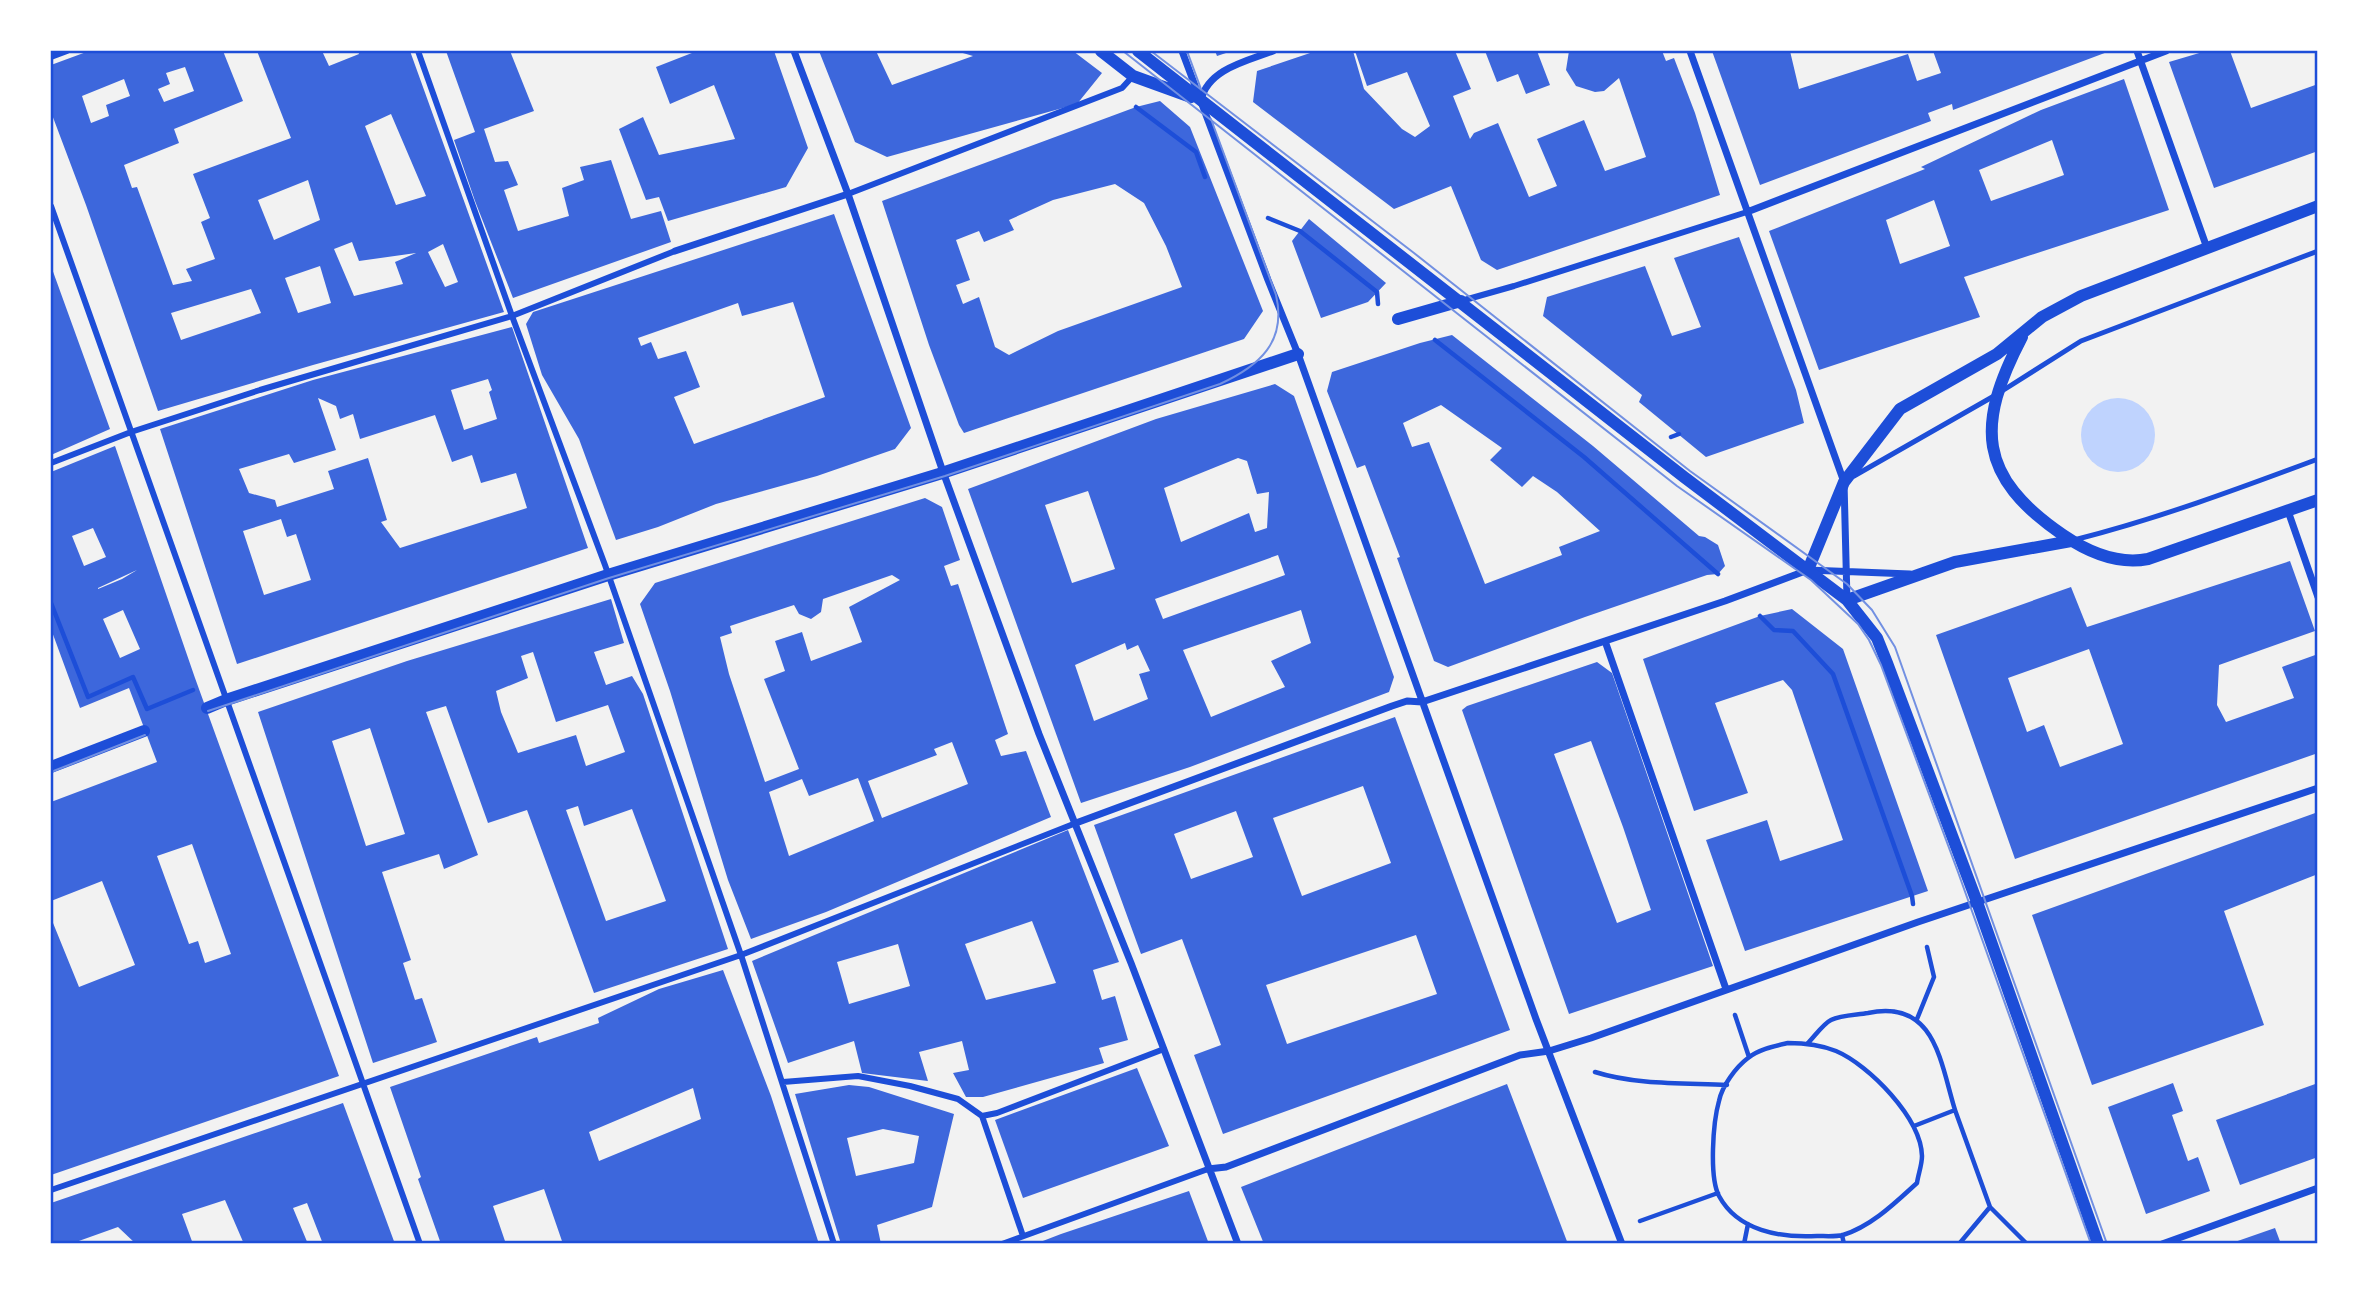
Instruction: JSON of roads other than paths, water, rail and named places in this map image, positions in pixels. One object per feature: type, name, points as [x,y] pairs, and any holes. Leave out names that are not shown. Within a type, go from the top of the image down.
[{"type":"street","points":[[51,57],[67,51]]},
{"type":"street","points":[[418,51],[608,575],[741,956],[834,1244]]},
{"type":"street","points":[[794,51],[848,194],[944,472],[1040,734],[1238,1244]]},
{"type":"street","points":[[1101,51],[1133,76],[1201,101]]},
{"type":"street","points":[[1138,51],[1693,484],[1847,600],[1877,638],[1887,663],[1977,902],[2098,1244]]},
{"type":"street","points":[[1182,51],[1298,354],[1549,1051],[1622,1244]]},
{"type":"street","points":[[1201,101],[1203,92],[1220,72],[1273,51]]},
{"type":"street","points":[[1690,51],[1844,482],[1847,600]]},
{"type":"street","points":[[2137,51],[2207,248]]},
{"type":"street","points":[[1398,319],[1514,286],[1748,212],[2166,51]]},
{"type":"street","points":[[51,463],[131,432],[260,390],[512,316],[675,251],[848,194],[1122,88],[1133,76]]},
{"type":"street","points":[[51,206],[420,1244]]},
{"type":"street","points":[[1808,569],[1844,482],[1900,409],[1997,354],[2042,317],[2087,293],[2318,206]]},
{"type":"street","points":[[2025,330],[2005,369],[1996,395],[1992,435],[1995,455],[2000,471],[2020,501],[2088,551],[2137,561],[2318,500]]},
{"type":"street","points":[[207,708],[608,575],[944,472],[1298,354]]},
{"type":"street","points":[[2288,511],[2318,597]]},
{"type":"street","points":[[1847,600],[1955,562],[2071,541]]},
{"type":"street","points":[[51,1190],[741,956],[1076,823],[1407,701],[1422,702],[1725,601],[1808,569],[1920,574]]},
{"type":"street","points":[[1605,641],[1727,989]]},
{"type":"street","points":[[51,767],[144,731]]},
{"type":"street","points":[[1002,1244],[1208,1169],[1226,1167],[1520,1055],[1549,1051],[1977,902],[2318,788]]},
{"type":"street","points":[[982,1116],[998,1113],[1164,1049]]},
{"type":"street","points":[[783,1082],[858,1076],[958,1099],[982,1116],[1023,1236]]},
{"type":"street","points":[[2162,1244],[2318,1188]]},
{"type":"lane","points":[[1844,482],[1996,395],[2081,341],[2318,251]]},
{"type":"lane","points":[[2071,541],[2189,506],[2318,459]]},
{"type":"water","points":[[2118,398],[2132,401],[2144,409],[2152,421],[2155,435],[2152,449],[2144,461],[2132,469],[2118,472],[2104,469],[2092,461],[2084,449],[2081,435],[2084,421],[2092,409],[2104,401]]},
{"type":"tram line","points":[[1123,51],[1677,486],[1811,580],[1858,624],[1881,665],[2091,1244]]},
{"type":"tram line","points":[[1151,51],[1414,253],[1690,471],[1847,584],[1872,610],[1895,647],[2107,1244]]},
{"type":"tram line","points":[[1187,51],[1201,89]]},
{"type":"tram line","points":[[208,711],[609,578],[945,476],[1234,377],[1267,350],[1277,326],[1278,312],[1276,295],[1211,119]]},
{"type":"tram line","points":[[51,772],[145,735]]}]
